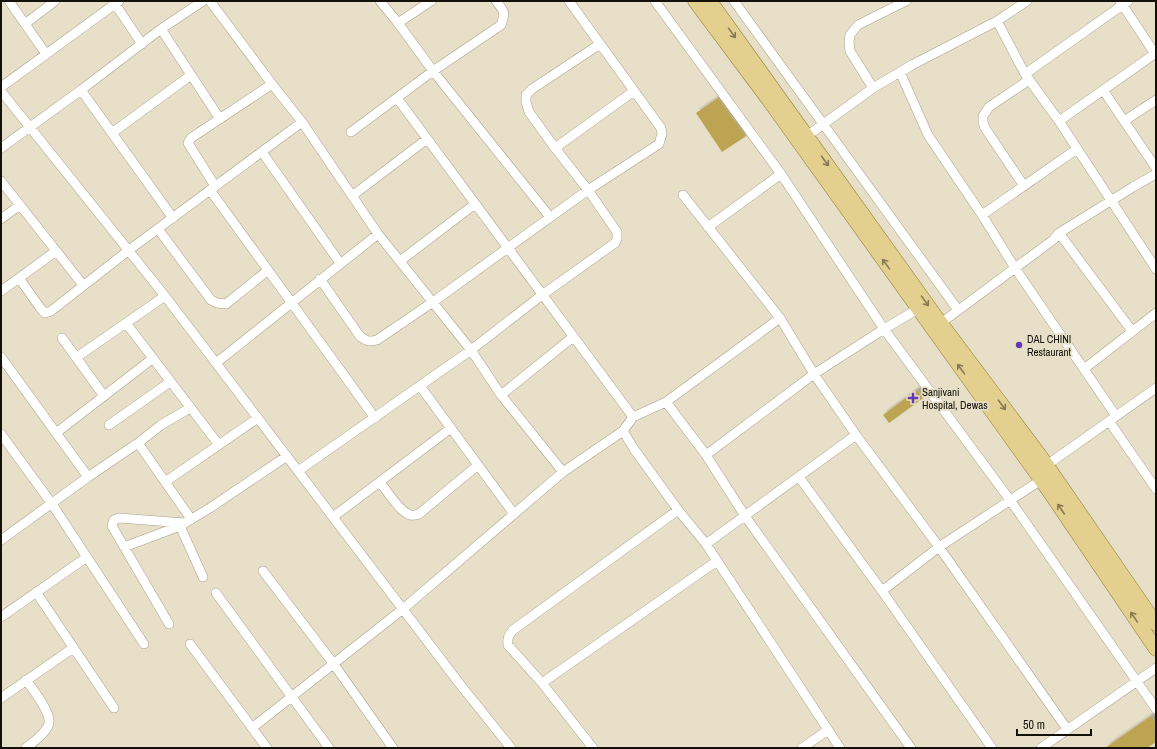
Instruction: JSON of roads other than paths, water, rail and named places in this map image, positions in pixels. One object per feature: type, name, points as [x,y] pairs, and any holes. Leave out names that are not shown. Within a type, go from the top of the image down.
[{"type":"main road","points":[[695,1],[780,116],[1041,480],[1156,649]]},
{"type":"main road","points":[[710,1],[941,323],[1047,465],[1156,624]]},
{"type":"street","points":[[9,1],[46,54]]},
{"type":"street","points":[[25,24],[54,1]]},
{"type":"street","points":[[1,148],[81,90],[161,29],[202,1]]},
{"type":"street","points":[[210,1],[302,122],[378,234],[471,350],[501,395],[563,472]]},
{"type":"street","points":[[380,1],[398,23],[433,72],[550,217]]},
{"type":"street","points":[[398,23],[431,1]]},
{"type":"street","points":[[351,132],[433,72],[501,25],[505,16],[504,11],[496,1]]},
{"type":"street","points":[[320,279],[359,335],[364,340],[377,340],[433,302],[588,190],[659,144],[662,134],[661,128],[569,1]]},
{"type":"street","points":[[655,1],[781,174],[884,329],[1010,500],[1156,709]]},
{"type":"street","points":[[734,1],[958,310]]},
{"type":"street","points":[[873,88],[850,50],[850,35],[858,25],[906,1]]},
{"type":"street","points":[[807,136],[873,88],[900,72],[997,21],[1027,1]]},
{"type":"street","points":[[1,87],[116,2],[142,44]]},
{"type":"street","points":[[1024,186],[985,128],[982,122],[983,116],[988,107],[1123,2],[1155,54],[1059,121]]},
{"type":"street","points":[[997,21],[1027,77],[1059,121],[1156,269]]},
{"type":"street","points":[[161,29],[220,119]]},
{"type":"street","points":[[298,471],[471,350],[542,295],[615,243],[617,239],[617,232],[588,190],[529,112],[526,102],[526,95],[532,89],[600,44]]},
{"type":"street","points":[[900,72],[928,135],[982,215],[1015,268],[1084,368],[1156,489]]},
{"type":"street","points":[[112,133],[191,75]]},
{"type":"street","points":[[272,84],[191,138],[188,142],[212,188],[268,271],[375,418]]},
{"type":"street","points":[[81,90],[173,218]]},
{"type":"street","points":[[1103,90],[1156,168]]},
{"type":"street","points":[[1,91],[165,296],[459,683],[511,748]]},
{"type":"street","points":[[555,148],[634,91]]},
{"type":"street","points":[[397,98],[633,417]]},
{"type":"street","points":[[1124,122],[1156,100]]},
{"type":"street","points":[[19,278],[41,309],[45,312],[52,311],[129,250],[302,122]]},
{"type":"street","points":[[352,196],[427,139]]},
{"type":"street","points":[[982,215],[1077,149]]},
{"type":"street","points":[[262,152],[340,263]]},
{"type":"street","points":[[708,227],[781,174]]},
{"type":"street","points":[[941,323],[1053,240],[1059,233],[1156,174]]},
{"type":"street","points":[[1,181],[83,285]]},
{"type":"street","points":[[683,195],[780,318],[814,374],[856,435],[939,547],[1067,729]]},
{"type":"street","points":[[400,261],[475,204]]},
{"type":"street","points":[[1,219],[20,206]]},
{"type":"street","points":[[158,229],[211,300],[217,303],[226,304],[268,271]]},
{"type":"street","points":[[1059,233],[1132,331]]},
{"type":"street","points":[[216,363],[378,234]]},
{"type":"street","points":[[1,291],[56,251]]},
{"type":"street","points":[[77,357],[165,296]]},
{"type":"street","points":[[706,455],[814,374],[918,309]]},
{"type":"street","points":[[1084,368],[1156,313]]},
{"type":"street","points":[[252,728],[403,609],[563,472],[623,431],[633,417],[666,402],[780,318]]},
{"type":"street","points":[[126,323],[219,445]]},
{"type":"street","points":[[501,395],[573,337]]},
{"type":"street","points":[[62,338],[104,396]]},
{"type":"street","points":[[1,357],[88,477]]},
{"type":"street","points":[[56,433],[152,359]]},
{"type":"street","points":[[109,425],[170,382]]},
{"type":"street","points":[[420,386],[514,514]]},
{"type":"street","points":[[1047,465],[1156,388]]},
{"type":"street","points":[[666,402],[706,455],[745,516],[911,748]]},
{"type":"street","points":[[1,540],[161,425],[190,408]]},
{"type":"street","points":[[165,482],[258,418]]},
{"type":"street","points":[[333,517],[451,428]]},
{"type":"street","points":[[623,431],[634,449],[678,510],[706,544],[840,748]]},
{"type":"street","points":[[1,434],[52,504],[144,644]]},
{"type":"street","points":[[706,544],[856,435]]},
{"type":"street","points":[[138,443],[165,482],[185,523],[204,577]]},
{"type":"street","points":[[124,547],[185,523],[287,456]]},
{"type":"street","points":[[380,482],[403,511],[410,515],[415,515],[419,514],[478,465]]},
{"type":"street","points":[[799,477],[882,591],[992,748]]},
{"type":"street","points":[[882,591],[939,547],[1041,480]]},
{"type":"street","points":[[593,748],[542,683],[508,645],[508,636],[513,630],[678,510]]},
{"type":"street","points":[[169,624],[112,526],[114,520],[119,518],[185,523]]},
{"type":"street","points":[[1,616],[87,557]]},
{"type":"street","points":[[542,683],[717,561]]},
{"type":"street","points":[[263,570],[333,663],[393,748]]},
{"type":"street","points":[[36,592],[114,708]]},
{"type":"street","points":[[216,593],[329,748]]},
{"type":"street","points":[[190,644],[267,748]]},
{"type":"street","points":[[1,698],[73,648]]},
{"type":"street","points":[[1040,748],[1156,668]]},
{"type":"street","points":[[26,680],[48,712],[50,720],[48,727],[26,748]]},
{"type":"street","points":[[802,748],[828,730]]},
{"type":"place","name":"DAL CHINI Restaurant","points":[[1019,345]]},
{"type":"place","name":"Sanjivani Hospital, Dewas","points":[[913,398]]}]
